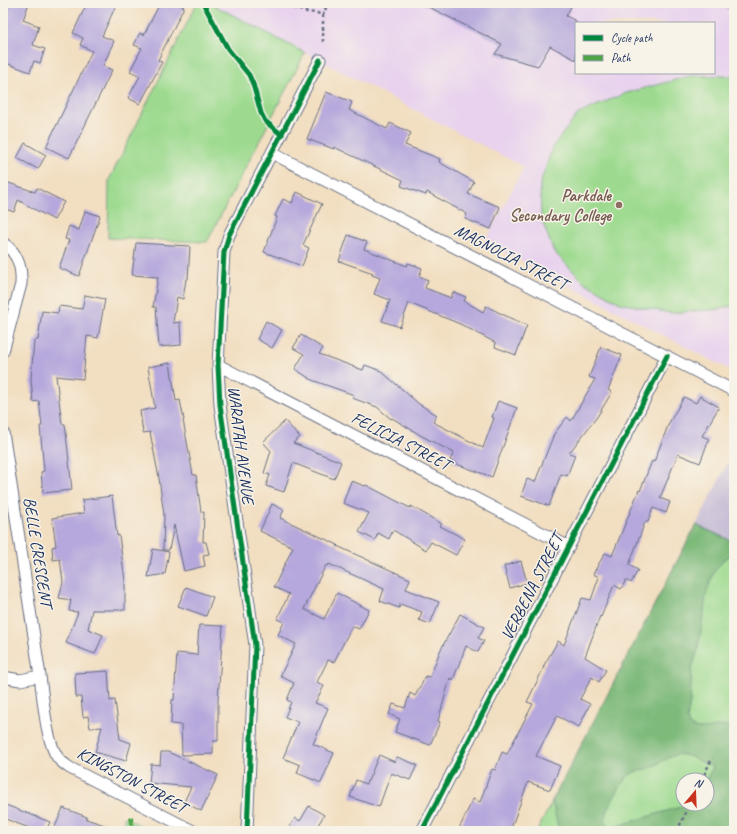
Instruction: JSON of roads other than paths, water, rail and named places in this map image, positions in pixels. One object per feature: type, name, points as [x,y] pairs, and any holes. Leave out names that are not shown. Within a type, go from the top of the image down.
[{"type":"street","name":"WARATAH AVENUE","points":[[247,831],[255,645],[220,405],[218,365],[224,252],[229,235],[320,60]]},
{"type":"street","name":"MAGNOLIA STREET","points":[[272,153],[734,391]]},
{"type":"street","points":[[3,243],[12,250],[20,263],[21,273],[21,284],[3,351]]},
{"type":"street","name":"VERBENA STREET","points":[[422,831],[667,356]]},
{"type":"street","name":"FELICIA STREET","points":[[218,365],[569,547]]},
{"type":"street","name":"BELLE CRESCENT","points":[[3,432],[40,676]]},
{"type":"street","points":[[3,677],[20,680],[40,676]]},
{"type":"street","name":"KINGSTON STREET","points":[[40,676],[49,736],[58,758],[70,768],[193,831]]},
{"type":"place","name":"Parkdale Secondary College","points":[[619,205]]}]
